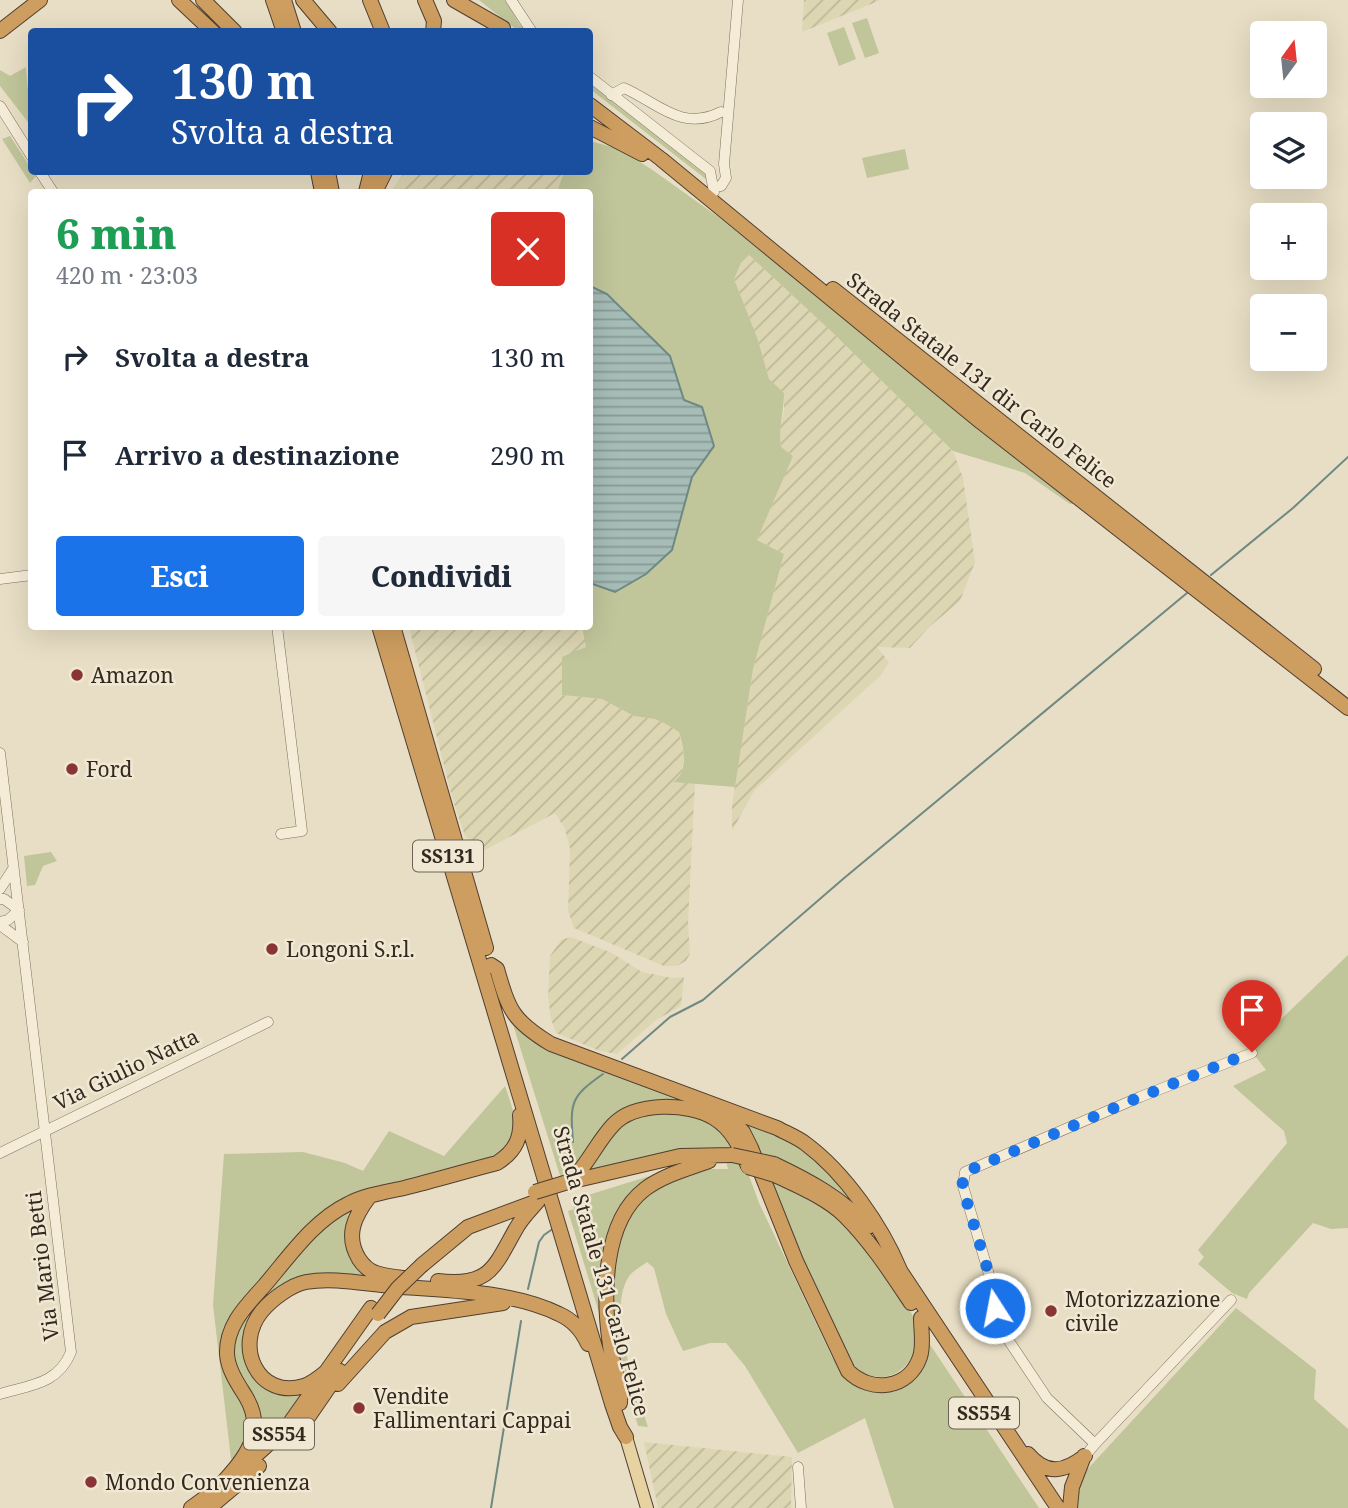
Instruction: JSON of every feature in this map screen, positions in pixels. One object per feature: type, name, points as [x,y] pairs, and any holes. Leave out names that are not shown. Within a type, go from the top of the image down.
[{"type":"highway","points":[[0,31],[25,6],[40,0]]},
{"type":"highway","points":[[25,6],[51,0]]},
{"type":"highway","points":[[179,0],[208,28]]},
{"type":"highway","points":[[203,0],[231,28]]},
{"type":"highway","points":[[273,0],[286,28]]},
{"type":"highway","points":[[284,0],[287,28]]},
{"type":"highway","points":[[303,0],[327,28]]},
{"type":"highway","points":[[370,0],[381,28]]},
{"type":"highway","points":[[425,0],[434,20],[433,28]]},
{"type":"highway","points":[[449,0],[497,28]]},
{"type":"highway","points":[[454,0],[497,28]]},
{"type":"highway","points":[[471,0],[498,28]]},
{"type":"highway","name":"Strada Statale 131 dir Carlo Felice","points":[[593,99],[714,191],[1348,696]]},
{"type":"highway","points":[[593,107],[696,190]]},
{"type":"highway","points":[[593,129],[640,153],[696,190]]},
{"type":"highway","name":"Strada Statale 131 dir Carlo Felice","points":[[696,190],[981,422],[1348,708]]},
{"type":"highway","name":"Strada Statale 131 Carlo Felice","points":[[380,630],[517,1086],[616,1404],[626,1424],[626,1437]]},
{"type":"highway","name":"Strada Statale 131 Carlo Felice","points":[[394,630],[616,1404]]},
{"type":"highway","points":[[491,965],[496,969],[511,1011],[531,1031],[551,1044],[777,1128],[803,1142],[841,1175],[891,1248],[900,1270]]},
{"type":"highway","points":[[216,1490],[244,1458],[252,1443],[255,1424],[251,1405],[232,1374],[227,1357],[227,1336],[237,1317],[307,1236],[348,1204],[497,1163],[510,1154],[521,1130],[517,1086]]},
{"type":"highway","points":[[719,1106],[743,1132],[751,1148],[796,1261],[848,1371],[859,1381],[868,1384],[897,1383],[911,1372],[920,1355],[921,1318]]},
{"type":"highway","points":[[575,1185],[613,1124],[628,1112],[652,1107],[705,1114],[732,1134],[796,1261]]},
{"type":"highway","name":"SS554","points":[[191,1508],[216,1490],[286,1427],[374,1311],[398,1288],[418,1262],[468,1227],[541,1197],[680,1156],[734,1160],[804,1178],[847,1206],[869,1228],[900,1270],[1058,1508]]},
{"type":"highway","name":"SS554","points":[[575,1185],[676,1162],[734,1160]]},
{"type":"highway","points":[[331,1368],[315,1380],[294,1388],[280,1387],[260,1374],[251,1359],[248,1339],[263,1310],[280,1295],[305,1282],[345,1282],[466,1293],[523,1301],[560,1314],[573,1322],[589,1345],[605,1397],[616,1404],[621,1392],[611,1356],[607,1271],[613,1237],[626,1210],[644,1190],[672,1174],[709,1161]]},
{"type":"highway","name":"SS554","points":[[774,1170],[845,1216],[878,1254],[1048,1508]]},
{"type":"highway","points":[[370,1196],[352,1225],[354,1250],[361,1263],[373,1272],[387,1276],[450,1283],[474,1281],[492,1270],[518,1225],[541,1197]]},
{"type":"highway","points":[[309,1416],[385,1332],[411,1317],[523,1301]]},
{"type":"highway","name":"SS554","points":[[209,1508],[265,1461],[309,1416],[374,1311]]},
{"type":"highway","points":[[1019,1450],[1026,1451],[1041,1466],[1052,1469],[1064,1467],[1085,1456]]},
{"type":"highway","points":[[1070,1508],[1072,1487],[1085,1456]]},
{"type":"main road","points":[[626,1437],[647,1508]]},
{"type":"street","points":[[511,0],[529,28]]},
{"type":"street","points":[[593,80],[710,171],[714,191],[726,178],[724,164],[738,0]]},
{"type":"street","points":[[611,95],[624,88],[653,105],[691,120],[709,118],[721,112]]},
{"type":"street","points":[[0,106],[28,151]]},
{"type":"street","points":[[0,579],[28,576]]},
{"type":"street","points":[[277,630],[302,831],[281,834]]},
{"type":"street","name":"Via Mario Betti","points":[[0,752],[72,1352],[66,1366],[58,1375],[0,1394]]},
{"type":"street","points":[[0,889],[13,869]]},
{"type":"street","points":[[0,900],[4,899],[19,910],[0,923],[23,942]]},
{"type":"street","name":"Via Giulio Natta","points":[[0,1153],[268,1022]]},
{"type":"street","points":[[1095,1444],[1047,1398],[999,1326],[988,1271],[962,1186],[965,1172],[1117,1106],[1252,1052]]},
{"type":"street","points":[[1085,1456],[1231,1300]]},
{"type":"street","points":[[798,1467],[801,1508]]},
{"type":"shaded area","points":[[804,0],[881,0],[802,32]]},
{"type":"shaded area","points":[[403,175],[563,175],[558,189],[392,189]]},
{"type":"shaded area","points":[[749,255],[953,451],[963,478],[975,562],[960,601],[929,627],[910,648],[877,647],[889,662],[881,675],[754,791],[732,831],[732,805],[753,669],[784,554],[757,540],[793,456],[781,447],[779,430],[784,411],[784,393],[769,379],[758,340],[734,279],[741,263]]},
{"type":"shaded area","points":[[410,630],[583,630],[587,647],[562,695],[602,699],[634,716],[667,724],[679,732],[684,755],[682,771],[674,782],[695,783],[688,923],[690,954],[686,961],[677,966],[664,966],[574,928],[568,911],[570,849],[565,829],[555,813],[483,851],[465,836],[452,797]]},
{"type":"shaded area","points":[[571,937],[612,953],[642,972],[672,978],[684,977],[681,1006],[656,1020],[617,1054],[600,1051],[556,1033],[548,997],[550,956],[561,940]]},
{"type":"shaded area","points":[[644,1442],[792,1457],[791,1508],[658,1508]]},
{"type":"green space","points":[[479,0],[505,0],[524,28],[514,28]]},
{"type":"green space","points":[[867,18],[879,53],[865,58],[852,23]]},
{"type":"green space","points":[[844,27],[856,59],[839,66],[827,33]]},
{"type":"green space","points":[[26,67],[28,122],[0,86],[0,70],[10,76]]},
{"type":"green space","points":[[593,83],[705,173],[707,180],[593,91]]},
{"type":"green space","points":[[10,136],[28,164],[28,175],[36,176],[30,183],[2,139]]},
{"type":"green space","points":[[593,142],[619,149],[717,216],[1077,504],[1070,504],[1025,473],[953,451],[749,255],[741,263],[734,279],[758,340],[769,379],[784,393],[781,447],[793,456],[757,540],[784,554],[753,669],[735,787],[673,782],[678,778],[683,766],[684,752],[679,732],[655,719],[634,716],[602,699],[562,695],[562,657],[586,647],[583,630],[593,630],[593,189],[558,189],[563,175],[593,175]]},
{"type":"green space","points":[[905,149],[909,169],[867,178],[862,158]]},
{"type":"green space","points":[[51,852],[57,861],[43,866],[35,885],[27,886],[24,856]]},
{"type":"green space","points":[[1348,955],[1348,1228],[1331,1229],[1313,1223],[1249,1293],[1247,1299],[1232,1293],[1198,1264],[1204,1257],[1198,1250],[1287,1143],[1284,1131],[1233,1086],[1266,1070],[1250,1049]]},
{"type":"green space","points":[[511,1018],[523,1030],[680,1096],[713,1114],[624,1110],[580,1168],[561,1179]]},
{"type":"green space","points":[[505,1086],[514,1115],[514,1132],[511,1141],[496,1156],[366,1190],[319,1216],[226,1326],[246,1405],[249,1433],[235,1463],[231,1459],[213,1305],[224,1154],[303,1152],[345,1163],[363,1171],[389,1131],[444,1156]]},
{"type":"green space","points":[[662,1111],[699,1117],[722,1128],[748,1173],[759,1203],[832,1357],[849,1380],[863,1390],[894,1392],[909,1384],[921,1370],[927,1340],[1039,1508],[894,1508],[865,1418],[798,1453],[745,1366],[726,1343],[710,1343],[683,1351],[666,1314],[654,1268],[647,1262],[630,1275],[623,1290],[621,1308],[625,1350],[648,1427],[638,1426],[615,1340],[611,1268],[619,1230],[648,1191],[704,1169],[728,1169],[723,1150],[690,1150],[661,1153],[586,1174],[607,1138],[626,1121]]},
{"type":"green space","points":[[737,1118],[798,1144],[817,1157],[866,1215],[757,1154]]},
{"type":"green space","points":[[656,1174],[619,1213],[606,1239],[602,1269],[604,1329],[568,1211],[574,1209],[572,1200]]},
{"type":"green space","points":[[767,1179],[811,1198],[850,1227],[912,1313],[917,1334],[916,1346],[912,1357],[897,1373],[875,1377],[863,1373],[843,1354]]},
{"type":"green space","points":[[355,1205],[346,1233],[377,1277],[292,1282],[246,1332],[243,1352],[247,1366],[263,1383],[308,1390],[255,1452],[260,1424],[232,1360],[233,1333],[312,1236]]},
{"type":"green space","points":[[1236,1308],[1316,1370],[1314,1399],[1348,1429],[1348,1508],[1074,1508],[1083,1474]]},
{"type":"water","points":[[593,287],[607,294],[670,356],[684,400],[702,407],[714,446],[692,477],[672,550],[646,574],[615,592],[593,584]]},
{"type":"waterway","points":[[1211,575],[1293,508],[1348,457]]},
{"type":"waterway","points":[[622,1059],[670,1017],[703,1000],[843,879],[1187,593]]},
{"type":"waterway","points":[[573,1142],[574,1102],[584,1089],[603,1074]]},
{"type":"waterway","points":[[528,1289],[539,1242],[554,1228]]},
{"type":"waterway","points":[[491,1508],[521,1321]]},
{"type":"place","name":"Amazon","points":[[77,675]]},
{"type":"place","name":"Ford","points":[[72,769]]},
{"type":"place","name":"Longoni S.r.l.","points":[[272,949]]},
{"type":"place","name":"Motorizzazione civile","points":[[1051,1311]]},
{"type":"place","name":"Vendite Fallimentari Cappai","points":[[359,1408]]},
{"type":"place","name":"Mondo Convenienza","points":[[91,1482]]},
{"type":"route","points":[[995,1308],[988,1271],[962,1186],[965,1172],[1252,1052]]}]
